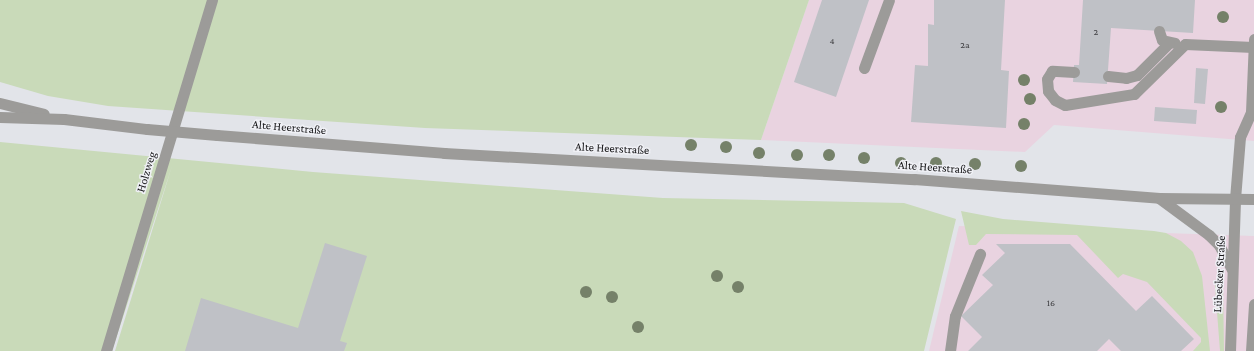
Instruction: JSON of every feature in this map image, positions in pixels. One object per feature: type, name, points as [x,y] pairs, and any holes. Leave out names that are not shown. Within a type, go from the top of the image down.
[{"type":"street","name":"Holzweg","points":[[106,351],[212,0]]},
{"type":"street","points":[[864,68],[889,0]]},
{"type":"street","points":[[1159,31],[1162,40],[1169,43],[1254,43],[1252,115]]},
{"type":"street","points":[[1108,76],[1126,78],[1137,75],[1169,43]]},
{"type":"street","points":[[1074,72],[1052,71],[1047,79],[1048,90],[1055,100],[1065,105],[1134,94],[1185,44]]},
{"type":"street","name":"Alte Heerstraße","points":[[0,103],[64,119]]},
{"type":"street","name":"Lübecker Straße","points":[[1230,351],[1234,199],[1240,137],[1252,115]]},
{"type":"street","name":"Alte Heerstraße","points":[[0,117],[64,119],[217,136],[444,153],[920,180],[1159,198],[1254,199]]},
{"type":"street","points":[[1159,198],[1209,235],[1219,245],[1232,270]]},
{"type":"street","points":[[950,351],[956,316],[980,254]]},
{"type":"street","points":[[1251,351],[1254,304]]},
{"type":"shaded area","points":[[809,0],[1254,0],[1254,141],[1054,125],[1025,152],[761,140]]},
{"type":"shaded area","points":[[959,226],[1254,236],[1254,351],[929,351]]},
{"type":"green space","points":[[0,0],[809,0],[761,140],[425,128],[108,106],[48,96],[0,82]]},
{"type":"green space","points":[[0,142],[313,172],[663,198],[904,203],[956,219],[924,351],[115,351],[172,166],[112,351],[0,351]]},
{"type":"green space","points":[[961,211],[1003,219],[1154,231],[1166,233],[1181,241],[1193,252],[1202,276],[1210,351],[1193,351],[1201,342],[1201,338],[1147,282],[1123,274],[1118,278],[1077,235],[986,234],[976,245],[969,245]]},
{"type":"green space","points":[[1220,274],[1222,274],[1223,287],[1224,351],[1220,351],[1215,286]]},
{"type":"building","points":[[822,0],[869,0],[836,97],[794,82]]},
{"type":"building","points":[[934,0],[1005,0],[1001,70],[1009,71],[1006,128],[911,122],[915,65],[928,66],[928,24],[934,25]]},
{"type":"building","points":[[1083,0],[1195,0],[1193,33],[1111,28],[1107,84],[1073,82],[1074,65],[1079,65]]},
{"type":"building","points":[[1196,68],[1208,69],[1205,104],[1194,103]]},
{"type":"building","points":[[1155,107],[1197,110],[1196,124],[1154,121]]},
{"type":"building","points":[[325,243],[367,256],[340,341],[347,343],[344,351],[185,351],[201,298],[298,328]]},
{"type":"building","points":[[996,244],[1070,244],[1136,311],[1152,296],[1194,339],[1181,351],[1121,351],[1109,339],[1097,351],[968,351],[982,337],[961,316],[993,285],[982,275],[1005,253]]}]
